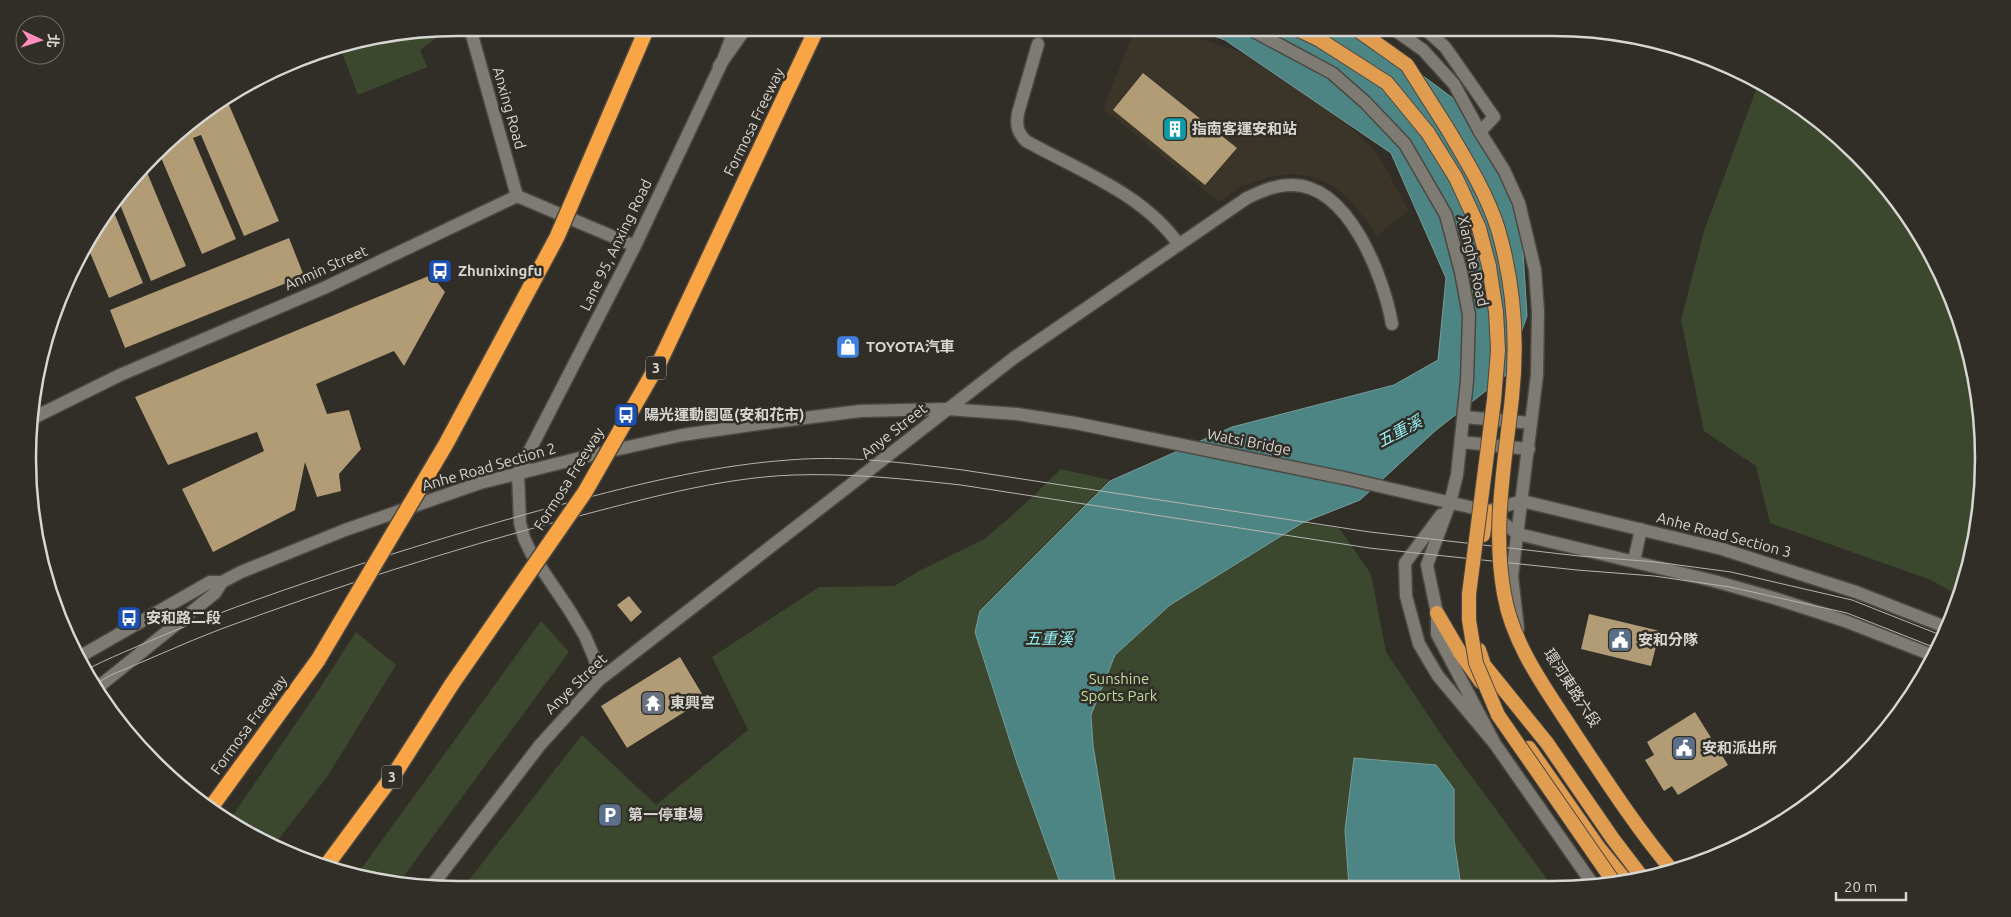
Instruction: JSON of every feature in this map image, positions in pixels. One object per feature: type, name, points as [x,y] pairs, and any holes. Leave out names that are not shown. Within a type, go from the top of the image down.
[{"type":"highway","name":"Formosa Freeway","points":[[214,803],[318,660],[446,444],[558,237],[644,36]]},
{"type":"highway","name":"Formosa Freeway","points":[[330,860],[397,770],[452,684],[585,492],[662,359],[813,36]]},
{"type":"highway","points":[[1312,36],[1387,83],[1428,133],[1456,178],[1479,228],[1489,266],[1496,312],[1498,350],[1494,400],[1469,594],[1469,620],[1476,663],[1498,715],[1610,877]]},
{"type":"highway","points":[[1366,36],[1407,65],[1447,128],[1472,172],[1497,228],[1510,278],[1515,327],[1512,395],[1499,512],[1498,549],[1509,618],[1536,674],[1644,836],[1667,865]]},
{"type":"highway","points":[[1487,512],[1471,622],[1484,665],[1547,743],[1613,839],[1638,872]]},
{"type":"highway","points":[[1437,613],[1461,654],[1599,848],[1621,875]]},
{"type":"main road","name":"Anxing Road","points":[[472,36],[517,196]]},
{"type":"main road","name":"Lane 95, Anxing Road","points":[[518,473],[635,246],[720,66],[732,36]]},
{"type":"main road","points":[[720,66],[741,36]]},
{"type":"main road","name":"Xianghe Road","points":[[1263,36],[1332,73],[1365,102],[1405,144],[1446,215],[1461,272],[1469,315],[1464,417],[1457,474],[1450,503]]},
{"type":"main road","points":[[1403,36],[1423,50],[1454,84],[1480,132],[1504,170],[1519,203],[1535,270],[1538,311],[1537,375],[1522,501],[1487,512]]},
{"type":"main road","points":[[1433,36],[1445,47],[1494,118],[1480,132]]},
{"type":"main road","points":[[1038,44],[1018,113],[1016,123],[1018,133],[1026,141],[1082,168],[1145,209],[1169,230],[1179,245]]},
{"type":"main road","name":"Anye Street","points":[[436,880],[540,745],[599,680],[1015,357],[1247,198],[1270,188],[1292,185],[1309,188],[1324,196],[1340,209],[1357,231],[1369,253],[1388,302],[1392,324]]},
{"type":"main road","points":[[517,196],[635,246]]},
{"type":"main road","name":"Anmin Street","points":[[39,416],[120,375],[324,288],[517,196]]},
{"type":"main road","name":"Anhe Road Section 2","points":[[85,654],[210,582],[222,582],[241,572],[345,530],[518,473],[682,435],[860,411],[947,409],[1017,414],[1075,423]]},
{"type":"main road","points":[[1464,417],[1531,423]]},
{"type":"main road","name":"Watsi Bridge","points":[[1075,423],[1330,475],[1450,503]]},
{"type":"main road","points":[[1461,442],[1528,449]]},
{"type":"main road","points":[[518,473],[520,523],[524,538],[531,553],[585,636],[595,660],[599,680]]},
{"type":"main road","name":"Anhe Road Section 3","points":[[1522,501],[1722,549],[1856,592],[1941,625]]},
{"type":"main road","name":"環河東路六段","points":[[1522,501],[1512,576],[1517,628],[1530,653],[1599,761],[1673,863]]},
{"type":"main road","points":[[1450,503],[1487,512],[1518,534],[1634,561],[1774,598],[1845,621],[1926,654]]},
{"type":"main road","points":[[1450,503],[1428,565],[1437,613],[1437,634],[1495,744]]},
{"type":"main road","points":[[1450,503],[1405,563],[1406,596],[1419,644],[1438,676],[1495,744],[1589,879]]},
{"type":"main road","points":[[1634,561],[1641,529]]},
{"type":"main road","name":"Anhe Road Section 2","points":[[102,684],[216,593],[222,582]]},
{"type":"shaded area","points":[[1132,36],[1193,36],[1240,52],[1338,115],[1378,154],[1409,211],[1376,236],[1366,220],[1346,196],[1331,185],[1312,177],[1293,174],[1270,177],[1240,187],[1219,202],[1103,109]]},
{"type":"green space","points":[[438,37],[420,50],[427,67],[358,95],[342,53],[376,44]]},
{"type":"green space","points":[[1756,89],[1787,107],[1831,141],[1870,180],[1904,224],[1918,247],[1943,297],[1960,349],[1971,403],[1975,458],[1974,486],[1967,541],[1953,592],[1931,580],[1770,523],[1756,466],[1704,431],[1681,320],[1704,231]]},
{"type":"green space","name":"Sunshine Sports Park","points":[[1061,469],[1302,523],[1339,528],[1371,574],[1386,652],[1444,739],[1548,881],[468,881],[582,735],[656,805],[748,730],[712,657],[819,587],[894,586],[919,571],[986,538]]},
{"type":"green space","points":[[541,621],[569,652],[403,877],[361,869]]},
{"type":"green space","points":[[356,632],[396,665],[327,777],[278,840],[233,815]]},
{"type":"water","name":"五重溪","points":[[1214,36],[1370,36],[1470,111],[1520,203],[1527,316],[1506,375],[1435,431],[1360,500],[1302,523],[1170,605],[1115,655],[1091,715],[1093,745],[1115,881],[1059,881],[1017,763],[975,632],[980,611],[1110,481],[1232,427],[1394,385],[1438,360],[1446,278],[1391,153],[1225,40]]},
{"type":"water","points":[[1354,758],[1436,765],[1454,789],[1454,840],[1460,881],[1349,881],[1345,830]]},
{"type":"building","name":"指南客運安和站","points":[[1143,73],[1237,148],[1205,185],[1113,110]]},
{"type":"building","points":[[229,104],[279,221],[244,236],[201,135],[193,138],[236,239],[202,254],[161,159],[180,141]]},
{"type":"building","points":[[147,173],[186,266],[151,281],[121,206]]},
{"type":"building","points":[[115,214],[143,283],[109,298],[90,253]]},
{"type":"building","points":[[289,238],[304,276],[125,348],[110,310]]},
{"type":"building","points":[[431,275],[445,292],[404,366],[394,351],[316,384],[327,414],[349,410],[361,449],[339,474],[341,491],[317,497],[305,462],[295,510],[213,552],[182,489],[264,451],[257,432],[168,465],[135,397]]},
{"type":"building","points":[[629,596],[642,612],[631,622],[617,605]]},
{"type":"building","name":"安和分隊","points":[[1589,614],[1660,631],[1651,666],[1581,649]]},
{"type":"building","name":"東興宮","points":[[680,657],[705,699],[627,748],[601,706]]},
{"type":"building","name":"安和派出所","points":[[1695,712],[1728,765],[1678,795],[1672,786],[1664,791],[1645,760],[1654,755],[1647,742]]},
{"type":"tram line","points":[[92,667],[164,635],[284,590],[414,547],[525,514],[608,492],[685,475],[763,462],[833,458],[876,460],[963,470],[1370,532],[1579,556],[1656,562],[1731,572],[1852,600],[1937,633]]},
{"type":"tram line","points":[[100,681],[111,675],[221,629],[307,598],[436,556],[567,519],[679,491],[736,480],[793,475],[856,476],[961,485],[1369,548],[1577,570],[1654,576],[1730,587],[1847,613],[1931,646]]},
{"type":"place","name":"指南客運安和站","points":[[1175,129]]},
{"type":"place","name":"Zhunixingfu","points":[[440,271]]},
{"type":"place","name":"TOYOTA汽車","points":[[848,347]]},
{"type":"place","name":"陽光運動園區(安和花市)","points":[[626,415]]},
{"type":"place","name":"安和路二段","points":[[129,618]]},
{"type":"place","name":"安和分隊","points":[[1620,640]]},
{"type":"place","name":"東興宮","points":[[653,703]]},
{"type":"place","name":"安和派出所","points":[[1684,748]]},
{"type":"place","name":"第一停車場","points":[[610,815]]}]
